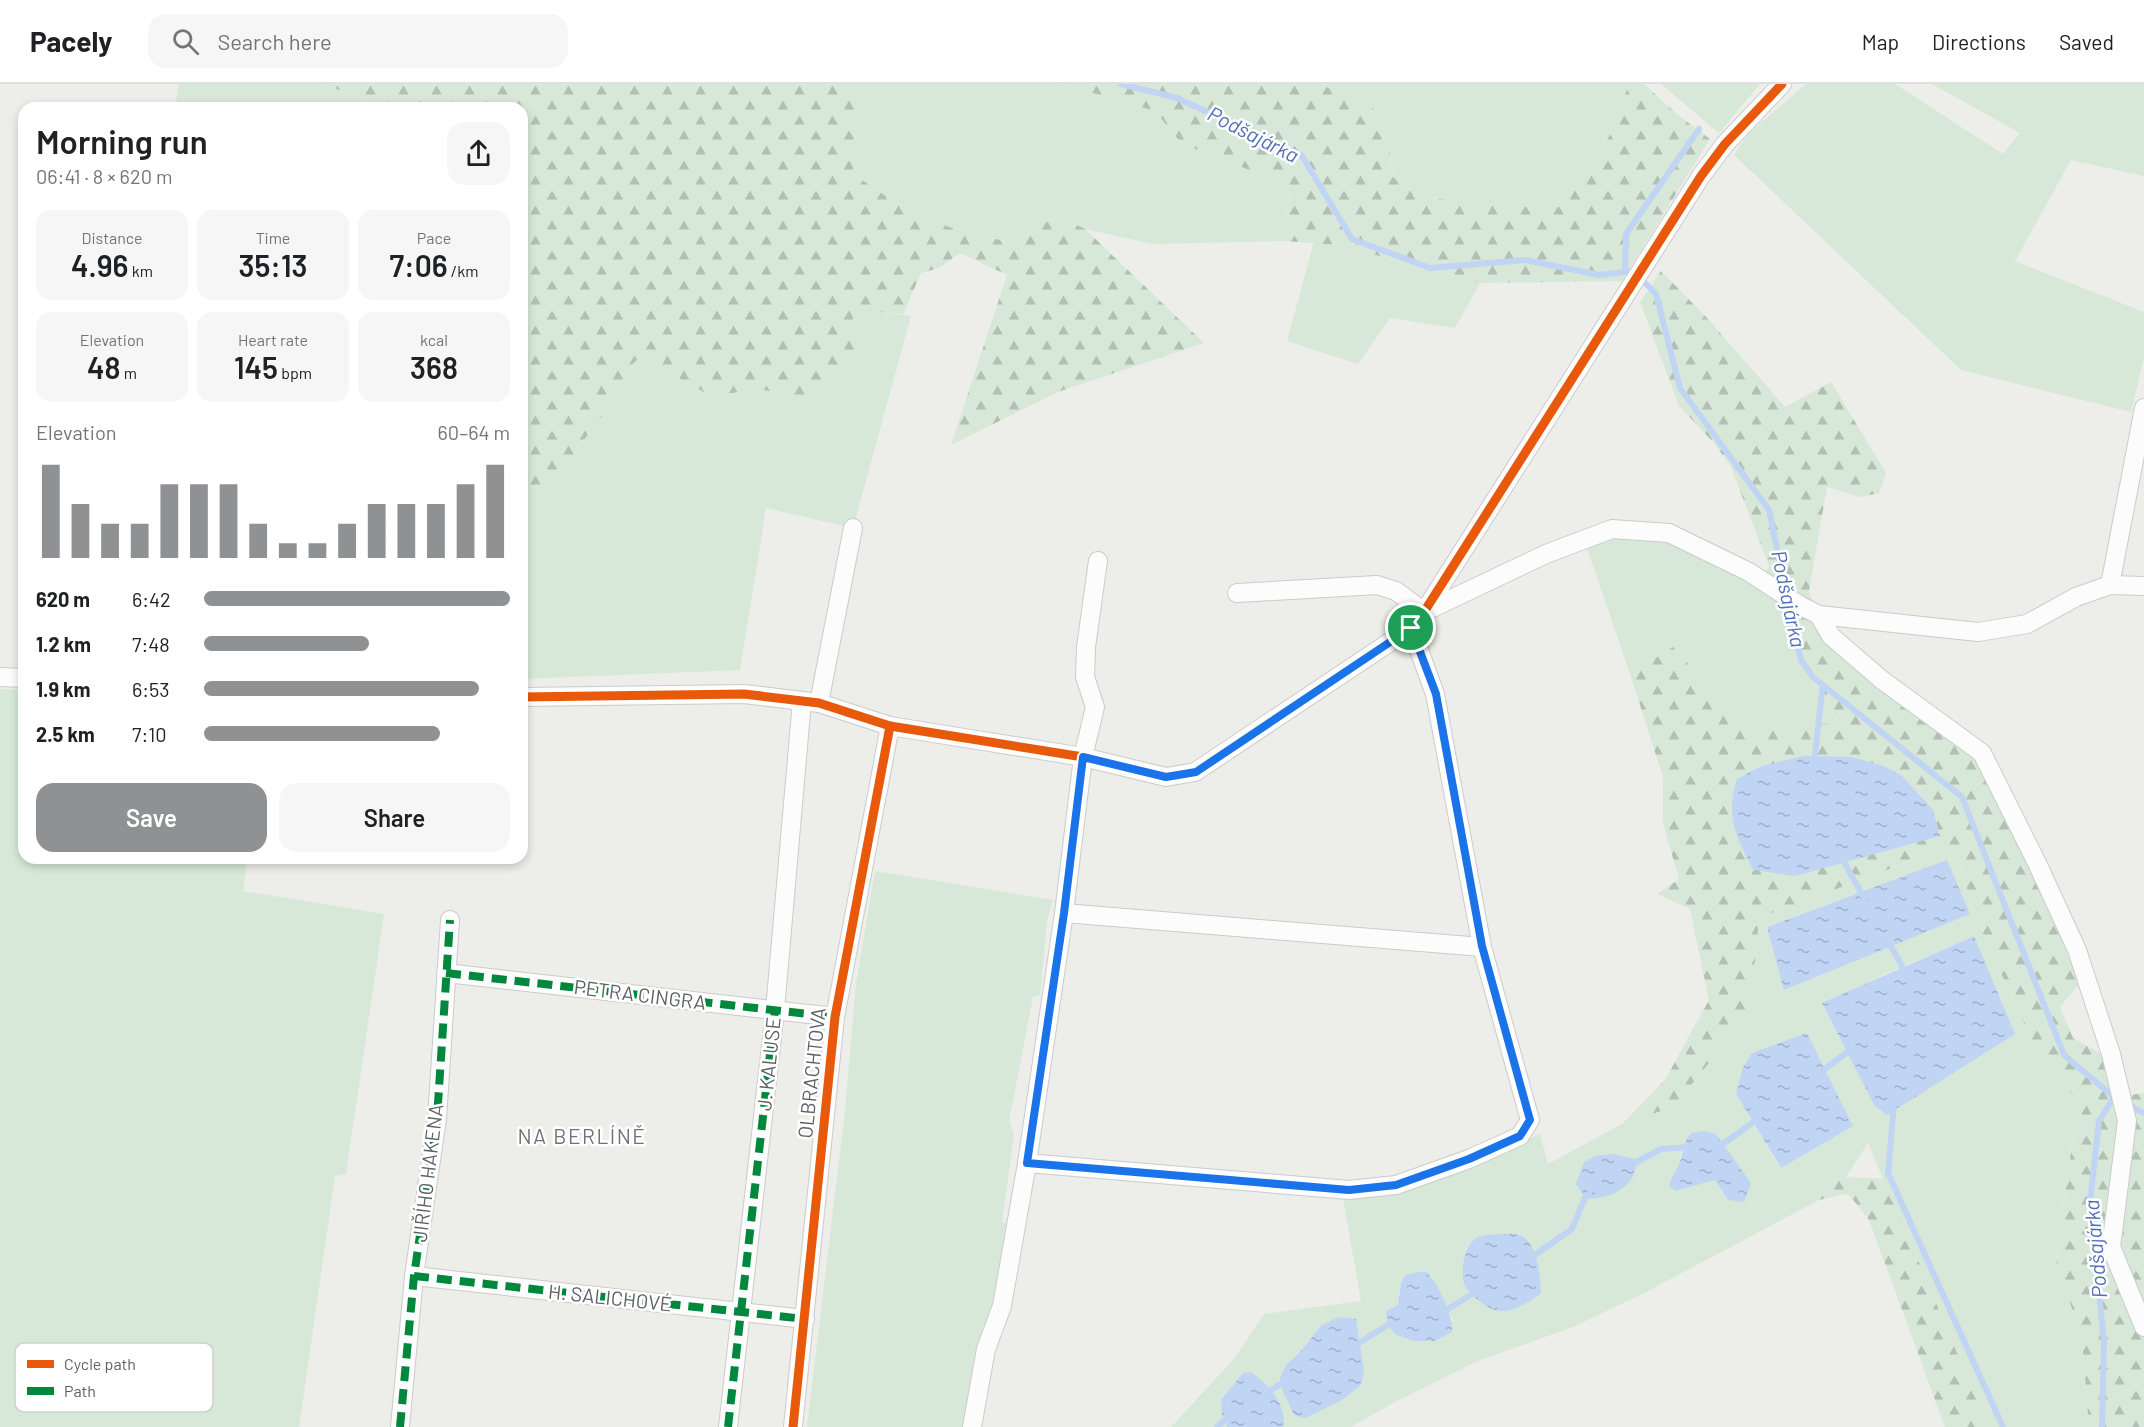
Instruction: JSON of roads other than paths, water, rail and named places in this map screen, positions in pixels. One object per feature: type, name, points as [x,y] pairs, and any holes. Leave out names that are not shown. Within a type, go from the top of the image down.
[{"type":"street","points":[[528,697],[744,694],[811,702],[890,726],[1083,757],[1166,777],[1196,772],[1411,628],[1424,612],[1709,163],[1782,84]]},
{"type":"street","points":[[2110,585],[2144,408]]},
{"type":"street","name":"J. KALUSE","points":[[728,1427],[811,702],[853,528]]},
{"type":"street","points":[[1424,612],[1546,554],[1612,529],[1669,533],[1749,572],[1819,615],[1978,632],[2027,624],[2076,597],[2110,585],[2144,586]]},
{"type":"street","points":[[972,1427],[986,1349],[1002,1306],[1027,1163],[1064,913],[1083,757],[1095,707],[1085,677],[1085,667],[1098,561]]},
{"type":"street","points":[[1237,593],[1377,585],[1396,591],[1424,612]]},
{"type":"street","points":[[1819,615],[1831,636],[1882,680],[1982,753],[2077,950],[2111,1054],[2127,1120],[2111,1246],[2144,1328]]},
{"type":"street","points":[[1027,1163],[1349,1190],[1396,1185],[1469,1159],[1520,1136],[1530,1120],[1482,946],[1436,694],[1411,628]]},
{"type":"street","points":[[0,676],[18,678]]},
{"type":"street","name":"OLBRACHTOVA","points":[[793,1427],[835,1017],[890,726]]},
{"type":"street","points":[[1064,913],[1482,946]]},
{"type":"street","name":"JIŘÍHO HAKENA","points":[[400,1427],[414,1276],[437,1119],[450,920]]},
{"type":"street","name":"PETRA CINGRA","points":[[446,973],[835,1017]]},
{"type":"street","name":"H. SALICHOVÉ","points":[[414,1276],[805,1319]]},
{"type":"water","points":[[1804,756],[1851,757],[1884,766],[1902,776],[1933,810],[1940,836],[1795,876],[1753,870],[1737,836],[1732,816],[1737,779],[1762,766]]},
{"type":"water","points":[[1947,860],[1970,914],[1784,990],[1767,927]]},
{"type":"water","points":[[1974,936],[2015,1034],[1887,1115],[1874,1105],[1822,1003]]},
{"type":"water","points":[[1807,1033],[1853,1126],[1781,1168],[1736,1094],[1743,1067],[1752,1053]]},
{"type":"water","points":[[1704,1131],[1716,1134],[1751,1183],[1744,1202],[1728,1200],[1715,1180],[1675,1191],[1669,1186],[1688,1137],[1691,1133]]},
{"type":"water","points":[[1613,1154],[1636,1159],[1633,1177],[1620,1190],[1612,1194],[1585,1198],[1576,1184],[1584,1162],[1596,1156]]},
{"type":"water","points":[[1483,1235],[1520,1235],[1526,1240],[1535,1253],[1540,1279],[1541,1294],[1508,1311],[1498,1311],[1486,1306],[1466,1288],[1464,1283],[1465,1257],[1470,1245]]},
{"type":"water","points":[[1425,1271],[1444,1300],[1452,1332],[1434,1341],[1413,1341],[1395,1334],[1388,1325],[1386,1311],[1398,1305],[1401,1283],[1405,1275]]},
{"type":"water","points":[[1339,1317],[1356,1319],[1364,1369],[1362,1384],[1342,1400],[1305,1418],[1294,1415],[1282,1390],[1280,1378],[1286,1365],[1322,1325]]},
{"type":"water","points":[[1251,1372],[1275,1395],[1282,1410],[1284,1427],[1227,1427],[1222,1415],[1221,1400],[1243,1373]]},
{"type":"waterway","name":"Podšajárka","points":[[1121,84],[1177,98],[1302,156],[1352,239],[1430,268],[1525,260],[1599,275],[1633,271],[1656,294],[1680,388],[1769,510],[1786,592]]},
{"type":"waterway","points":[[1625,271],[1626,234],[1699,129]]},
{"type":"waterway","name":"Podšajárka","points":[[1788,602],[1801,660],[1813,677],[1962,797],[2064,1055],[2114,1097],[2099,1121],[2090,1202],[2104,1343],[2102,1427]]},
{"type":"waterway","points":[[1814,762],[1823,685]]},
{"type":"waterway","points":[[1841,857],[1864,898]]},
{"type":"waterway","points":[[1888,941],[1902,966],[1902,975]]},
{"type":"waterway","points":[[1818,1074],[1853,1048]]},
{"type":"waterway","points":[[2126,1104],[2144,1113]]},
{"type":"waterway","points":[[1894,1105],[1888,1173],[2003,1427]]},
{"type":"waterway","points":[[1718,1144],[1723,1144],[1759,1118]]},
{"type":"waterway","points":[[1629,1166],[1661,1149],[1690,1147]]},
{"type":"waterway","points":[[1529,1259],[1572,1229],[1585,1198],[1589,1194]]},
{"type":"waterway","points":[[1442,1311],[1477,1291]]},
{"type":"waterway","points":[[1354,1346],[1394,1323]]},
{"type":"waterway","points":[[1264,1394],[1286,1381]]},
{"type":"waterway","points":[[1217,1427],[1230,1416]]},
{"type":"district","name":"NA BERLÍNĚ","points":[[582,1137]]}]
